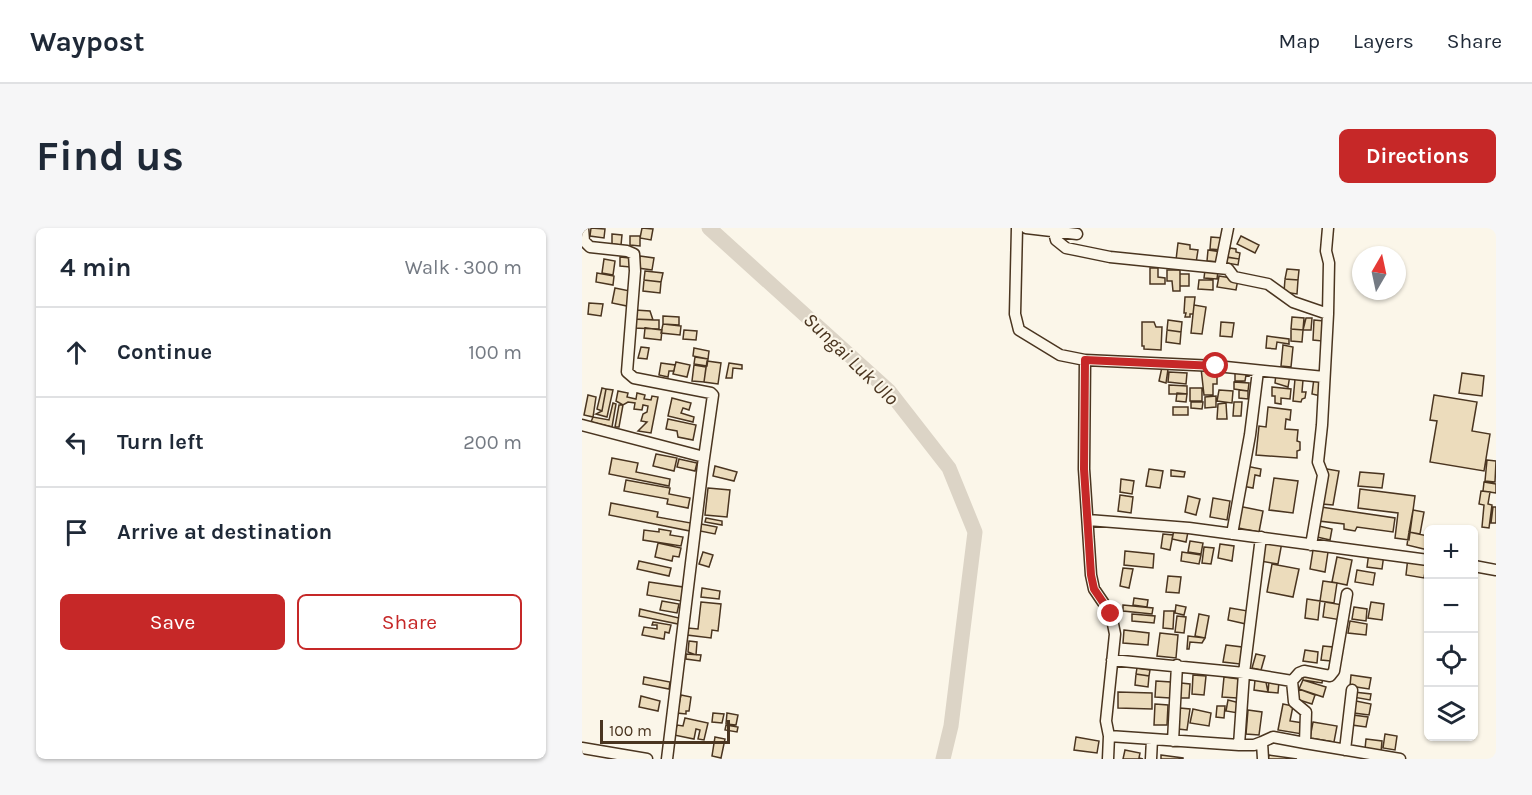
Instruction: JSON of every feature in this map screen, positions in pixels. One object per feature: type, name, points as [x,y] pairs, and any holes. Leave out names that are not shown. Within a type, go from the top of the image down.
[{"type":"street","points":[[583,228],[584,241],[590,247],[627,251],[634,254],[635,270],[627,372],[634,378],[713,395],[667,759]]},
{"type":"street","points":[[1017,228],[1016,322],[1019,330],[1060,355],[1085,360],[1216,366],[1324,377]]},
{"type":"street","points":[[1026,228],[1077,234]]},
{"type":"street","points":[[1220,268],[1228,228]]},
{"type":"street","points":[[1311,545],[1323,475],[1318,462],[1328,314],[1329,263],[1326,251],[1328,228]]},
{"type":"street","points":[[1054,232],[1056,240],[1066,248],[1120,258],[1228,269],[1234,277],[1268,284],[1293,302],[1328,314]]},
{"type":"street","points":[[1085,360],[1084,469],[1091,575],[1094,589],[1111,614],[1115,634],[1106,721],[1109,736],[1108,759]]},
{"type":"street","points":[[1232,534],[1250,435],[1258,371]]},
{"type":"street","points":[[582,425],[704,457]]},
{"type":"street","points":[[1088,520],[1189,528],[1424,559]]},
{"type":"street","points":[[1239,745],[1244,673],[1261,537]]},
{"type":"street","points":[[1478,567],[1496,570]]},
{"type":"street","points":[[1112,660],[1177,665],[1287,679],[1304,671],[1326,676],[1332,674],[1347,594]]},
{"type":"street","points":[[1173,741],[1177,665]]},
{"type":"street","points":[[1287,679],[1294,702],[1306,712],[1305,743]]},
{"type":"street","points":[[1345,750],[1352,690]]},
{"type":"street","points":[[1109,736],[1239,745],[1254,745],[1273,737],[1345,750],[1363,756],[1400,759]]},
{"type":"street","points":[[1151,759],[1152,739]]},
{"type":"street","points":[[1262,742],[1263,759]]},
{"type":"street","points":[[582,748],[647,759]]},
{"type":"building","points":[[591,228],[605,229],[604,238],[590,236]]},
{"type":"building","points":[[642,228],[653,229],[651,240],[640,238]]},
{"type":"building","points":[[612,234],[622,235],[621,245],[612,244]]},
{"type":"building","points":[[630,236],[640,236],[640,246],[630,245]]},
{"type":"building","points":[[1241,236],[1259,245],[1255,253],[1237,244]]},
{"type":"building","points":[[1211,237],[1223,238],[1222,250],[1210,249]]},
{"type":"building","points":[[1178,243],[1190,245],[1190,249],[1198,250],[1196,263],[1176,260]]},
{"type":"building","points":[[1230,248],[1240,253],[1239,259],[1226,257],[1227,250],[1229,251]]},
{"type":"building","points":[[1208,250],[1222,252],[1220,262],[1207,261]]},
{"type":"building","points":[[640,256],[654,258],[652,270],[638,268]]},
{"type":"building","points":[[1222,256],[1239,259],[1238,265],[1221,262]]},
{"type":"building","points":[[620,257],[630,258],[630,267],[620,266]]},
{"type":"building","points":[[604,259],[615,261],[613,275],[602,273]]},
{"type":"building","points":[[1150,268],[1158,268],[1158,277],[1165,278],[1165,284],[1150,284]]},
{"type":"building","points":[[1287,269],[1299,270],[1298,280],[1285,279]]},
{"type":"building","points":[[1167,270],[1180,270],[1180,291],[1173,291],[1172,281],[1167,281]]},
{"type":"building","points":[[1205,270],[1218,271],[1217,279],[1204,278]]},
{"type":"building","points":[[645,271],[663,273],[661,282],[644,280]]},
{"type":"building","points":[[597,273],[614,276],[613,285],[596,282]]},
{"type":"building","points":[[1180,274],[1189,274],[1189,286],[1180,286]]},
{"type":"building","points":[[1219,276],[1238,279],[1236,290],[1217,287]]},
{"type":"building","points":[[1285,279],[1298,280],[1297,294],[1284,292]]},
{"type":"building","points":[[644,280],[661,282],[660,293],[643,291]]},
{"type":"building","points":[[1199,280],[1213,280],[1213,290],[1198,289]]},
{"type":"building","points":[[615,288],[630,291],[627,306],[612,303]]},
{"type":"building","points":[[1185,297],[1195,297],[1193,314],[1190,314],[1190,317],[1185,317],[1186,313],[1184,313]]},
{"type":"building","points":[[589,303],[603,304],[601,316],[588,314]]},
{"type":"building","points":[[1194,305],[1206,307],[1202,334],[1191,333]]},
{"type":"building","points":[[635,310],[650,311],[653,320],[633,319]]},
{"type":"building","points":[[663,316],[679,317],[679,325],[663,324]]},
{"type":"building","points":[[1292,317],[1304,318],[1303,330],[1291,329]]},
{"type":"building","points":[[1306,318],[1312,318],[1311,330],[1303,330]]},
{"type":"building","points":[[633,319],[659,320],[659,329],[633,328]]},
{"type":"building","points":[[1168,320],[1182,322],[1181,332],[1167,330]]},
{"type":"building","points":[[1314,320],[1324,321],[1322,341],[1313,340]]},
{"type":"building","points":[[1142,322],[1154,322],[1156,327],[1162,327],[1161,350],[1144,349]]},
{"type":"building","points":[[1221,322],[1234,323],[1232,337],[1220,336]]},
{"type":"building","points":[[663,324],[681,326],[680,335],[661,333]]},
{"type":"building","points":[[645,328],[662,330],[661,340],[644,338]]},
{"type":"building","points":[[1291,329],[1303,330],[1302,342],[1291,341]]},
{"type":"building","points":[[684,330],[697,331],[696,340],[683,339]]},
{"type":"building","points":[[1167,330],[1181,332],[1180,344],[1166,342]]},
{"type":"building","points":[[1267,336],[1289,339],[1289,344],[1277,342],[1276,349],[1266,348]]},
{"type":"building","points":[[1283,345],[1293,347],[1291,367],[1281,366]]},
{"type":"building","points":[[641,347],[649,348],[647,359],[638,358]]},
{"type":"building","points":[[694,348],[709,351],[708,359],[693,356]]},
{"type":"building","points":[[695,357],[708,359],[707,366],[694,364]]},
{"type":"building","points":[[707,361],[721,363],[718,384],[704,382]]},
{"type":"building","points":[[676,362],[690,365],[687,377],[673,374]]},
{"type":"building","points":[[661,363],[675,365],[674,371],[669,371],[668,377],[659,375]]},
{"type":"building","points":[[729,363],[742,365],[742,369],[733,368],[732,378],[726,378]]},
{"type":"building","points":[[694,365],[706,367],[704,382],[692,381]]},
{"type":"building","points":[[1162,367],[1168,369],[1166,383],[1159,381]]},
{"type":"building","points":[[1201,368],[1217,368],[1217,384],[1213,384],[1213,395],[1204,395]]},
{"type":"building","points":[[1235,371],[1249,372],[1249,376],[1246,375],[1245,381],[1235,381]]},
{"type":"building","points":[[1169,372],[1187,373],[1186,384],[1168,382]]},
{"type":"building","points":[[1276,373],[1290,375],[1288,387],[1275,383]]},
{"type":"building","points":[[1462,373],[1484,376],[1482,396],[1459,393]]},
{"type":"building","points":[[1314,378],[1323,379],[1321,396],[1312,394]]},
{"type":"building","points":[[1295,379],[1303,380],[1302,392],[1306,392],[1301,402],[1293,401]]},
{"type":"building","points":[[1234,382],[1249,383],[1248,391],[1234,389]]},
{"type":"building","points":[[1169,385],[1187,386],[1187,394],[1169,394]]},
{"type":"building","points":[[1272,387],[1291,389],[1290,399],[1281,398],[1281,404],[1275,403]]},
{"type":"building","points":[[602,388],[606,389],[602,411],[597,409]]},
{"type":"building","points":[[1190,388],[1202,388],[1202,401],[1190,401]]},
{"type":"building","points":[[606,389],[613,390],[607,417],[596,414],[602,411]]},
{"type":"building","points":[[1219,390],[1233,391],[1232,403],[1217,401]]},
{"type":"building","points":[[1239,390],[1248,391],[1248,399],[1239,398]]},
{"type":"building","points":[[618,391],[628,393],[627,397],[636,399],[637,393],[645,395],[644,399],[651,400],[652,396],[658,397],[651,433],[638,431],[647,422],[641,421],[648,406],[643,405],[642,410],[634,409],[635,403],[628,402],[623,405],[616,401]]},
{"type":"building","points":[[1177,393],[1187,394],[1186,402],[1176,401]]},
{"type":"building","points":[[588,395],[596,397],[593,417],[584,415]]},
{"type":"building","points":[[1434,395],[1477,402],[1472,431],[1490,434],[1484,471],[1430,462],[1437,421],[1430,420]]},
{"type":"building","points":[[1216,396],[1216,407],[1205,408],[1205,397]]},
{"type":"building","points":[[672,398],[691,403],[689,410],[683,408],[681,413],[694,417],[693,422],[668,416]]},
{"type":"building","points":[[1191,402],[1203,402],[1202,409],[1191,408]]},
{"type":"building","points":[[1234,402],[1242,402],[1241,416],[1233,416]]},
{"type":"building","points":[[613,403],[616,404],[612,427],[591,422],[593,417],[609,420]]},
{"type":"building","points":[[1226,403],[1227,419],[1217,419],[1218,404]]},
{"type":"building","points":[[619,405],[623,405],[619,427],[615,427]]},
{"type":"building","points":[[1173,407],[1188,407],[1188,415],[1173,415]]},
{"type":"building","points":[[1268,407],[1291,410],[1290,420],[1286,419],[1285,429],[1298,430],[1297,441],[1300,442],[1300,450],[1297,451],[1297,458],[1256,455],[1259,426],[1266,427]]},
{"type":"building","points":[[668,419],[696,425],[693,440],[678,437],[677,431],[666,429]]},
{"type":"building","points":[[656,454],[677,458],[674,471],[653,466]]},
{"type":"building","points":[[612,458],[638,463],[636,472],[670,479],[669,486],[609,474]]},
{"type":"building","points":[[679,459],[697,463],[695,471],[677,467]]},
{"type":"building","points":[[1487,460],[1496,461],[1495,482],[1485,481]]},
{"type":"building","points":[[715,466],[737,472],[734,481],[713,476]]},
{"type":"building","points":[[1246,466],[1261,469],[1260,476],[1255,475],[1253,488],[1242,486]]},
{"type":"building","points":[[1149,469],[1163,471],[1160,488],[1146,486]]},
{"type":"building","points":[[1327,469],[1339,471],[1333,505],[1322,504]]},
{"type":"building","points":[[1171,470],[1185,472],[1184,477],[1171,476]]},
{"type":"building","points":[[1360,472],[1384,474],[1382,488],[1358,486]]},
{"type":"building","points":[[1274,478],[1298,481],[1293,513],[1269,510]]},
{"type":"building","points":[[1121,479],[1134,481],[1132,494],[1120,492]]},
{"type":"building","points":[[626,480],[670,488],[669,494],[690,498],[688,508],[667,504],[668,499],[624,491]]},
{"type":"building","points":[[1484,482],[1496,484],[1496,493],[1483,491]]},
{"type":"building","points":[[708,488],[730,490],[727,517],[705,515]]},
{"type":"building","points":[[1360,489],[1415,496],[1409,540],[1395,538],[1398,513],[1358,508]]},
{"type":"building","points":[[1481,491],[1490,492],[1488,504],[1492,505],[1489,528],[1482,527],[1484,505],[1479,504]]},
{"type":"building","points":[[1120,495],[1133,497],[1131,513],[1118,511]]},
{"type":"building","points":[[1188,496],[1200,499],[1196,515],[1185,512]]},
{"type":"building","points":[[1213,498],[1230,501],[1227,520],[1210,517]]},
{"type":"building","points":[[611,503],[658,512],[657,517],[691,523],[690,531],[609,515]]},
{"type":"building","points":[[1238,506],[1263,511],[1259,532],[1233,527]]},
{"type":"building","points":[[1321,507],[1395,518],[1393,532],[1357,527],[1355,531],[1344,529],[1344,524],[1319,521]]},
{"type":"building","points":[[1493,507],[1496,507],[1496,523],[1491,523]]},
{"type":"building","points":[[1413,510],[1424,512],[1420,534],[1409,532]]},
{"type":"building","points":[[706,518],[722,521],[722,525],[705,522]]},
{"type":"building","points":[[701,524],[717,527],[715,534],[700,531]]},
{"type":"building","points":[[1319,526],[1332,529],[1330,540],[1317,537]]},
{"type":"building","points":[[659,529],[671,531],[670,535],[683,537],[681,546],[643,540],[644,530],[659,532]]},
{"type":"building","points":[[1174,530],[1188,532],[1186,542],[1172,539]]},
{"type":"building","points":[[1409,532],[1424,535],[1424,549],[1407,545]]},
{"type":"building","points":[[1163,534],[1173,535],[1170,550],[1161,548]]},
{"type":"building","points":[[1264,539],[1282,542],[1278,564],[1260,561]]},
{"type":"building","points":[[1190,541],[1203,543],[1201,554],[1188,552]]},
{"type":"building","points":[[658,543],[681,548],[679,557],[673,556],[672,561],[655,557]]},
{"type":"building","points":[[1220,544],[1234,546],[1232,561],[1218,558]]},
{"type":"building","points":[[1204,547],[1214,548],[1211,564],[1202,563]]},
{"type":"building","points":[[1313,550],[1328,552],[1325,572],[1310,569]]},
{"type":"building","points":[[1125,551],[1154,554],[1153,568],[1124,565]]},
{"type":"building","points":[[703,552],[713,555],[709,567],[699,564]]},
{"type":"building","points":[[1182,552],[1201,555],[1199,564],[1181,561]]},
{"type":"building","points":[[1369,552],[1384,554],[1382,569],[1367,567]]},
{"type":"building","points":[[1337,557],[1352,560],[1347,585],[1332,582]]},
{"type":"building","points":[[1408,557],[1424,560],[1424,578],[1406,575]]},
{"type":"building","points":[[639,561],[671,568],[669,576],[637,569]]},
{"type":"building","points":[[1272,564],[1299,569],[1293,597],[1267,592]]},
{"type":"building","points":[[1123,568],[1133,569],[1129,588],[1120,586]]},
{"type":"building","points":[[1357,570],[1375,573],[1373,585],[1355,582]]},
{"type":"building","points":[[1168,576],[1181,577],[1179,593],[1166,592]]},
{"type":"building","points":[[1323,581],[1337,583],[1334,603],[1320,601]]},
{"type":"building","points":[[649,582],[683,587],[681,601],[647,595]]},
{"type":"building","points":[[702,588],[720,591],[719,599],[701,597]]},
{"type":"building","points":[[1134,598],[1148,600],[1147,607],[1133,605]]},
{"type":"building","points":[[1307,599],[1320,601],[1318,620],[1305,618]]},
{"type":"building","points":[[662,601],[679,604],[677,613],[660,610]]},
{"type":"building","points":[[701,602],[721,604],[718,631],[712,630],[711,638],[687,635],[688,628],[698,629]]},
{"type":"building","points":[[1325,602],[1343,605],[1341,620],[1323,617]]},
{"type":"building","points":[[1371,602],[1384,604],[1382,620],[1368,618]]},
{"type":"building","points":[[1123,605],[1153,608],[1152,614],[1123,611]]},
{"type":"building","points":[[1176,605],[1186,607],[1184,615],[1175,613]]},
{"type":"building","points":[[1354,607],[1367,609],[1366,621],[1352,619]]},
{"type":"building","points":[[1230,608],[1248,611],[1246,624],[1228,620]]},
{"type":"building","points":[[640,609],[679,618],[678,624],[639,616]]},
{"type":"building","points":[[1164,611],[1174,611],[1173,629],[1163,628]]},
{"type":"building","points":[[1132,614],[1155,616],[1154,623],[1132,621]]},
{"type":"building","points":[[1199,614],[1209,616],[1205,638],[1195,636]]},
{"type":"building","points":[[1177,616],[1186,617],[1184,633],[1175,632]]},
{"type":"building","points":[[1350,621],[1367,624],[1366,635],[1348,633]]},
{"type":"building","points":[[653,622],[671,625],[669,633],[665,632],[664,639],[642,635],[644,627],[657,629],[657,625],[652,625]]},
{"type":"building","points":[[1124,630],[1149,633],[1148,645],[1123,643]]},
{"type":"building","points":[[1160,633],[1178,635],[1176,658],[1157,656]]},
{"type":"building","points":[[1188,636],[1205,638],[1202,643],[1190,642],[1189,649],[1187,649]]},
{"type":"building","points":[[689,641],[697,642],[696,655],[688,652]]},
{"type":"building","points":[[1226,645],[1242,647],[1240,664],[1223,662]]},
{"type":"building","points":[[1323,646],[1333,647],[1331,661],[1321,660]]},
{"type":"building","points":[[1305,650],[1318,652],[1317,663],[1303,661]]},
{"type":"building","points":[[686,654],[701,655],[700,661],[686,659]]},
{"type":"building","points":[[1256,654],[1265,656],[1261,670],[1252,668]]},
{"type":"building","points":[[1137,668],[1150,670],[1149,676],[1136,674]]},
{"type":"building","points":[[1303,671],[1323,677],[1322,683],[1303,680]]},
{"type":"building","points":[[1136,674],[1149,676],[1148,687],[1135,685]]},
{"type":"building","points":[[1193,675],[1206,676],[1204,695],[1192,694]]},
{"type":"building","points":[[1351,675],[1371,678],[1369,689],[1350,686]]},
{"type":"building","points":[[644,677],[670,682],[669,689],[643,684]]},
{"type":"building","points":[[1224,677],[1239,679],[1237,698],[1222,697]]},
{"type":"building","points":[[1255,680],[1266,682],[1268,692],[1254,690]]},
{"type":"building","points":[[1303,680],[1326,687],[1323,697],[1299,689]]},
{"type":"building","points":[[1156,681],[1171,682],[1170,698],[1155,697]]},
{"type":"building","points":[[1269,681],[1279,681],[1278,693],[1268,692]]},
{"type":"building","points":[[1181,683],[1190,684],[1189,698],[1180,698]]},
{"type":"building","points":[[1299,689],[1315,695],[1312,704],[1296,699]]},
{"type":"building","points":[[1118,692],[1152,693],[1152,709],[1118,708]]},
{"type":"building","points":[[1354,692],[1371,694],[1370,700],[1353,697]]},
{"type":"building","points":[[681,695],[691,697],[689,711],[686,711],[686,714],[677,713]]},
{"type":"building","points":[[641,696],[660,701],[658,711],[639,707]]},
{"type":"building","points":[[1228,700],[1240,703],[1238,713],[1226,711]]},
{"type":"building","points":[[1356,701],[1371,704],[1369,715],[1354,713]]},
{"type":"building","points":[[1155,704],[1168,705],[1167,725],[1154,725]]},
{"type":"building","points":[[1283,704],[1293,706],[1290,721],[1303,723],[1302,734],[1278,730]]},
{"type":"building","points":[[1217,706],[1225,706],[1224,718],[1216,717]]},
{"type":"building","points":[[1180,708],[1190,709],[1187,730],[1178,729]]},
{"type":"building","points":[[1193,709],[1211,713],[1209,726],[1190,723]]},
{"type":"building","points":[[1248,710],[1262,712],[1259,735],[1246,734]]},
{"type":"building","points":[[713,713],[724,714],[722,723],[712,722]]},
{"type":"building","points":[[727,713],[738,715],[736,725],[726,724]]},
{"type":"building","points":[[1353,715],[1368,717],[1366,727],[1352,725]]},
{"type":"building","points":[[685,718],[708,723],[704,740],[698,739],[700,730],[696,729],[694,739],[674,735],[677,725],[683,726]]},
{"type":"building","points":[[1313,722],[1337,726],[1334,742],[1310,738]]},
{"type":"building","points":[[726,725],[738,727],[737,732],[725,730]]},
{"type":"building","points":[[1385,734],[1397,736],[1395,750],[1383,748]]},
{"type":"building","points":[[715,737],[725,739],[721,758],[712,756]]},
{"type":"building","points":[[1076,737],[1099,741],[1097,753],[1074,750]]},
{"type":"building","points":[[1366,739],[1382,741],[1381,752],[1365,749]]},
{"type":"building","points":[[1125,750],[1140,753],[1139,758],[1143,759],[1123,759]]},
{"type":"building","points":[[1161,755],[1183,758],[1183,759],[1161,759]]},
{"type":"building","points":[[1269,755],[1297,759],[1268,759]]},
{"type":"waterway","name":"Sungai Luk Ulo","points":[[709,228],[889,391],[949,468],[975,532],[951,726],[943,759]]},
{"type":"route","points":[[1111,614],[1097,596],[1091,575],[1084,469],[1085,360],[1216,366]]}]
